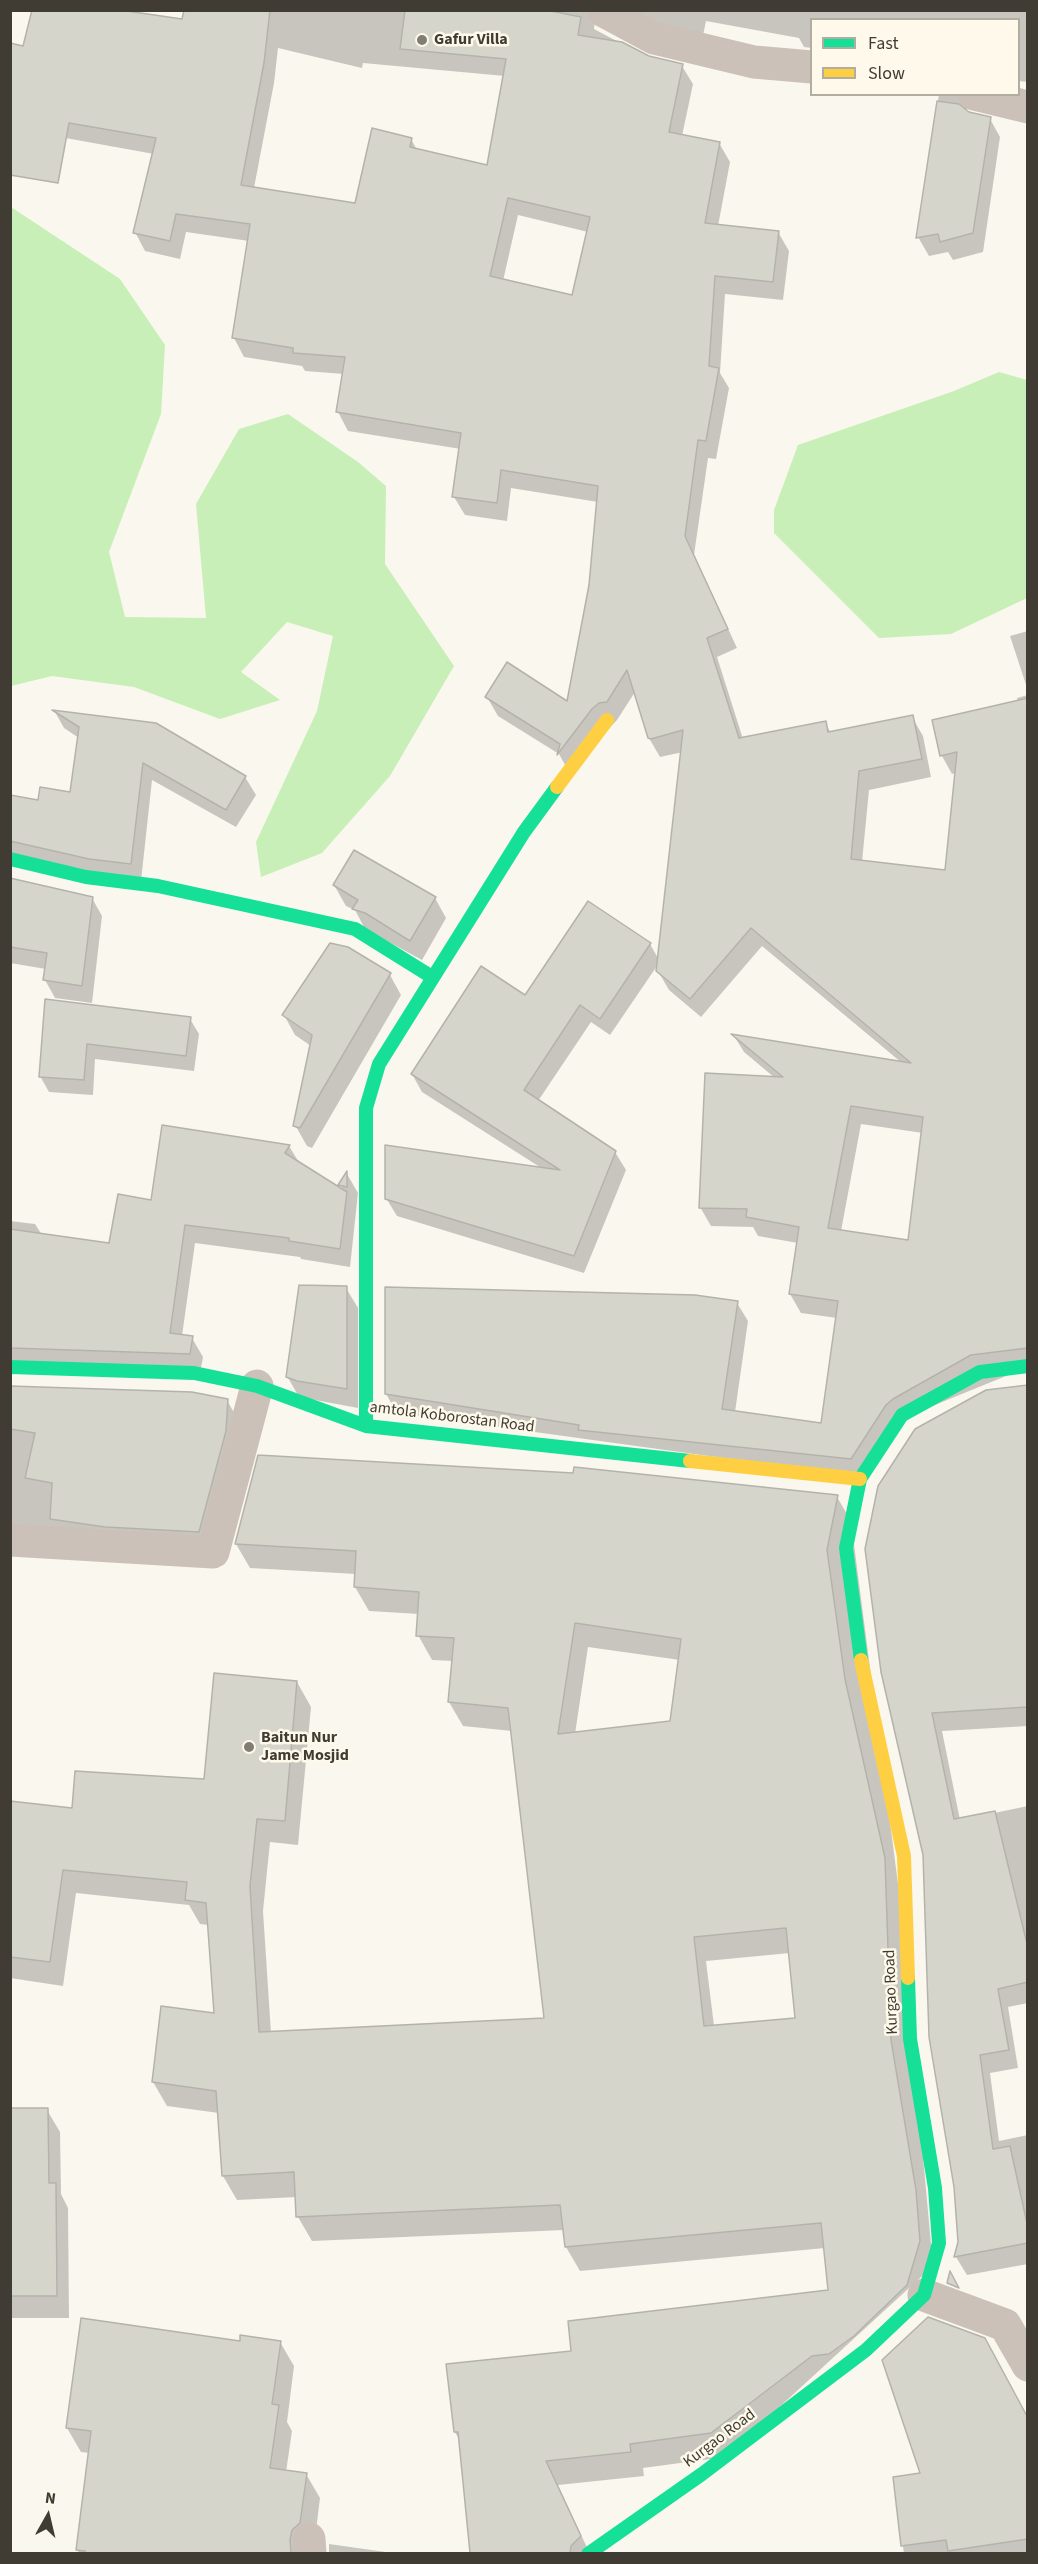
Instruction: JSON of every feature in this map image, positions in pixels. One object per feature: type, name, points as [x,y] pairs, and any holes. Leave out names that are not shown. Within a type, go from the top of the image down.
[{"type":"street","points":[[602,10],[654,38],[754,62],[810,66]]},
{"type":"street","points":[[982,96],[1028,107]]},
{"type":"street","points":[[366,1426],[366,1108],[379,1064],[524,832],[607,720]]},
{"type":"street","points":[[10,859],[86,877],[158,886],[355,929],[432,977]]},
{"type":"street","name":"Kurgao Road","points":[[588,2553],[702,2474],[867,2350],[924,2295],[939,2243],[938,2221],[935,2188],[910,2039],[904,1856],[863,1675],[846,1548],[860,1479],[902,1415],[981,1372],[1028,1366]]},
{"type":"street","name":"amtola Koborostan Road","points":[[10,1367],[124,1368],[194,1373],[257,1386],[366,1426],[860,1479]]},
{"type":"street","points":[[10,1540],[213,1552],[257,1386]]},
{"type":"street","points":[[924,2295],[1005,2325],[1028,2365]]},
{"type":"shaded area","points":[[11,207],[120,279],[165,345],[161,414],[109,552],[125,617],[206,618],[196,504],[239,429],[288,414],[358,462],[386,486],[385,564],[454,666],[390,776],[322,853],[261,877],[256,842],[317,711],[333,636],[287,622],[241,672],[280,700],[220,719],[134,687],[52,676],[11,686]]},
{"type":"shaded area","points":[[999,372],[1027,380],[1027,598],[951,634],[879,638],[774,533],[774,510],[798,445],[954,391]]},
{"type":"building","points":[[32,10],[120,10],[182,19],[184,10],[270,10],[264,63],[241,185],[355,203],[372,128],[412,138],[410,147],[487,165],[506,59],[400,49],[405,10],[546,10],[581,17],[578,35],[622,42],[649,56],[683,64],[669,132],[720,142],[705,223],[779,231],[773,282],[715,276],[709,366],[719,368],[706,441],[698,440],[685,536],[728,629],[707,638],[739,738],[826,721],[828,732],[913,715],[922,759],[859,771],[851,859],[945,870],[957,752],[940,756],[932,720],[1028,698],[1028,1348],[971,1355],[893,1399],[886,1405],[851,1459],[578,1430],[579,1425],[385,1394],[385,1287],[695,1295],[738,1301],[722,1409],[821,1423],[838,1301],[789,1294],[799,1227],[746,1217],[747,1209],[699,1208],[705,1073],[783,1077],[731,1034],[911,1063],[751,928],[690,999],[656,971],[683,730],[648,738],[627,670],[607,702],[599,703],[592,709],[557,755],[560,744],[485,697],[507,662],[567,701],[589,585],[598,486],[501,470],[497,503],[452,497],[461,433],[336,412],[345,357],[293,353],[293,348],[232,338],[250,224],[176,214],[170,241],[133,233],[156,138],[69,123],[58,183],[10,175],[10,43],[23,46]],"holes":[[[508,198],[590,217],[572,295],[490,276]],[[851,1106],[923,1117],[908,1240],[828,1228]]]},
{"type":"building","points":[[937,101],[959,104],[969,112],[991,117],[973,233],[940,242],[938,234],[916,238]]},
{"type":"building","points":[[52,710],[156,723],[246,776],[226,810],[143,763],[131,864],[89,859],[10,841],[10,795],[38,800],[40,787],[70,792],[79,727]]},
{"type":"building","points":[[354,850],[436,897],[410,941],[365,913],[352,909],[358,900],[333,885]]},
{"type":"building","points":[[10,878],[93,897],[82,986],[43,980],[47,953],[10,947]]},
{"type":"building","points":[[588,901],[651,943],[600,1019],[580,1005],[524,1090],[616,1151],[574,1256],[385,1199],[385,1145],[560,1170],[411,1074],[481,966],[525,995]]},
{"type":"building","points":[[330,943],[348,947],[391,973],[300,1128],[293,1126],[312,1035],[282,1015]]},
{"type":"building","points":[[45,999],[191,1017],[186,1056],[87,1044],[84,1080],[39,1077]]},
{"type":"building","points":[[162,1125],[290,1145],[285,1153],[347,1192],[340,1249],[289,1241],[289,1238],[185,1225],[170,1333],[193,1336],[190,1354],[10,1348],[10,1229],[109,1243],[118,1194],[151,1200]]},
{"type":"building","points":[[347,1171],[347,1187],[338,1185]]},
{"type":"building","points":[[299,1285],[347,1286],[347,1389],[297,1381],[286,1377]]},
{"type":"building","points":[[1028,1385],[1028,1707],[932,1713],[954,1819],[995,1811],[1028,1948],[1028,1982],[998,1989],[1009,2050],[980,2055],[993,2149],[1010,2146],[1028,2228],[1028,2243],[954,2257],[958,2242],[954,2187],[929,2037],[923,1855],[881,1672],[865,1549],[878,1486],[915,1429],[986,1390]]},
{"type":"building","points":[[10,1386],[192,1392],[228,1399],[226,1431],[199,1532],[105,1527],[50,1519],[52,1483],[25,1478],[35,1433],[10,1429]]},
{"type":"building","points":[[258,1455],[573,1473],[574,1467],[838,1495],[827,1550],[845,1679],[885,1858],[891,2040],[916,2190],[920,2241],[907,2285],[854,2336],[829,2354],[812,2356],[711,2433],[630,2444],[631,2452],[546,2461],[581,2536],[571,2546],[570,2553],[470,2553],[458,2432],[454,2432],[446,2364],[571,2351],[568,2321],[828,2290],[821,2223],[565,2247],[560,2205],[296,2217],[294,2172],[222,2176],[216,2091],[152,2082],[161,2006],[214,2013],[206,1903],[185,1900],[187,1882],[63,1870],[50,1962],[10,1957],[10,1801],[72,1808],[75,1771],[204,1779],[214,1673],[297,1681],[285,1821],[257,1819],[250,1886],[259,2032],[544,2018],[508,1708],[448,1702],[454,1638],[416,1636],[419,1592],[354,1587],[356,1551],[235,1544]],"holes":[[[575,1623],[681,1639],[670,1721],[558,1734]],[[786,1928],[795,2018],[704,2026],[694,1937]]]},
{"type":"building","points":[[10,2108],[48,2108],[49,2183],[56,2183],[57,2296],[10,2296]]},
{"type":"building","points":[[950,2271],[959,2288],[947,2283]]},
{"type":"building","points":[[928,2317],[985,2338],[1028,2418],[1028,2539],[948,2551],[946,2540],[901,2546],[893,2477],[920,2473],[882,2360]]},
{"type":"building","points":[[81,2318],[240,2341],[240,2335],[281,2341],[272,2404],[279,2405],[270,2468],[307,2473],[300,2523],[292,2530],[290,2540],[291,2553],[85,2553],[85,2551],[76,2550],[91,2431],[66,2428]]},
{"type":"traffic: fast","points":[[366,1426],[366,1108],[379,1064],[524,832],[557,787]]},
{"type":"traffic: fast","points":[[10,859],[86,877],[158,886],[355,929],[432,977]]},
{"type":"traffic: fast","points":[[861,1660],[846,1548],[860,1479],[902,1415],[980,1372],[1028,1366]]},
{"type":"traffic: fast","points":[[10,1367],[194,1373],[257,1386],[366,1426],[690,1461]]},
{"type":"traffic: fast","points":[[588,2554],[702,2474],[866,2350],[924,2295],[939,2243],[935,2188],[910,2039],[908,1978]]},
{"type":"traffic: slow","points":[[557,787],[607,720]]},
{"type":"traffic: slow","points":[[690,1461],[860,1479]]},
{"type":"traffic: slow","points":[[861,1660],[904,1856],[908,1978]]},
{"type":"place","name":"Gafur Villa","points":[[422,40]]},
{"type":"place","name":"Baitun Nur Jame Mosjid","points":[[249,1747]]}]
